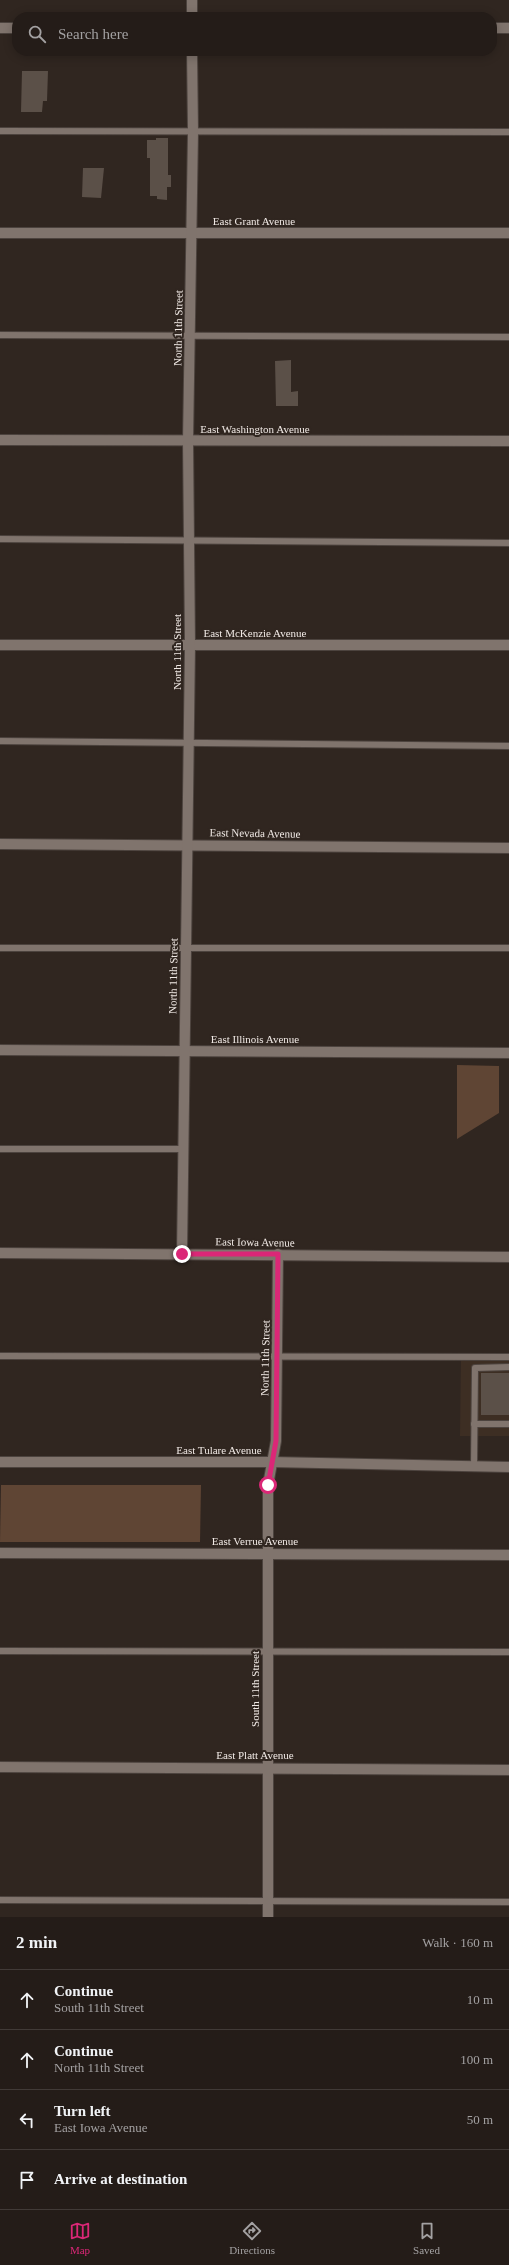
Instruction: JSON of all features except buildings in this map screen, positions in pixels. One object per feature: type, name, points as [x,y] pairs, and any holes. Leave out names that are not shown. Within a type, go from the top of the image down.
[{"type":"street","points":[[192,0],[192,12]]},
{"type":"street","points":[[0,28],[12,28]]},
{"type":"street","points":[[497,28],[509,28]]},
{"type":"street","name":"North 11th Street","points":[[182,1254],[190,645],[188,441],[193,132],[192,56]]},
{"type":"street","name":"East Grant Avenue","points":[[0,233],[509,233]]},
{"type":"street","name":"East Washington Avenue","points":[[0,440],[509,441]]},
{"type":"street","name":"East McKenzie Avenue","points":[[0,645],[509,645]]},
{"type":"street","name":"East Nevada Avenue","points":[[0,844],[187,844],[509,848]]},
{"type":"street","name":"East Illinois Avenue","points":[[0,1050],[509,1053]]},
{"type":"street","name":"East Iowa Avenue","points":[[0,1253],[509,1257]]},
{"type":"street","name":"North 11th Street","points":[[272,1462],[276,1441],[278,1254]]},
{"type":"street","name":"East Tulare Avenue","points":[[0,1462],[272,1462],[509,1467]]},
{"type":"street","name":"South 11th Street","points":[[268,1917],[268,1485],[272,1462]]},
{"type":"street","name":"East Verrue Avenue","points":[[0,1553],[509,1555]]},
{"type":"street","name":"East Platt Avenue","points":[[0,1767],[267,1767],[509,1770]]},
{"type":"lane","points":[[0,132],[509,132]]},
{"type":"lane","points":[[0,336],[509,337]]},
{"type":"lane","points":[[0,539],[189,539],[509,543]]},
{"type":"lane","points":[[0,741],[509,746]]},
{"type":"lane","points":[[0,948],[509,948]]},
{"type":"lane","points":[[0,1149],[184,1149]]},
{"type":"lane","points":[[0,1356],[509,1357]]},
{"type":"lane","points":[[474,1466],[474,1424],[478,1412],[478,1381],[475,1368],[509,1367]]},
{"type":"lane","points":[[474,1424],[509,1424]]},
{"type":"lane","points":[[0,1651],[509,1652]]},
{"type":"lane","points":[[0,1900],[509,1902]]},
{"type":"shaded area","points":[[457,1065],[499,1066],[499,1113],[457,1139]]},
{"type":"shaded area","points":[[461,1355],[509,1356],[509,1436],[460,1436]]},
{"type":"shaded area","points":[[1,1485],[201,1485],[200,1542],[0,1542]]},
{"type":"route","points":[[182,1254],[278,1254],[276,1441],[268,1485]]}]
